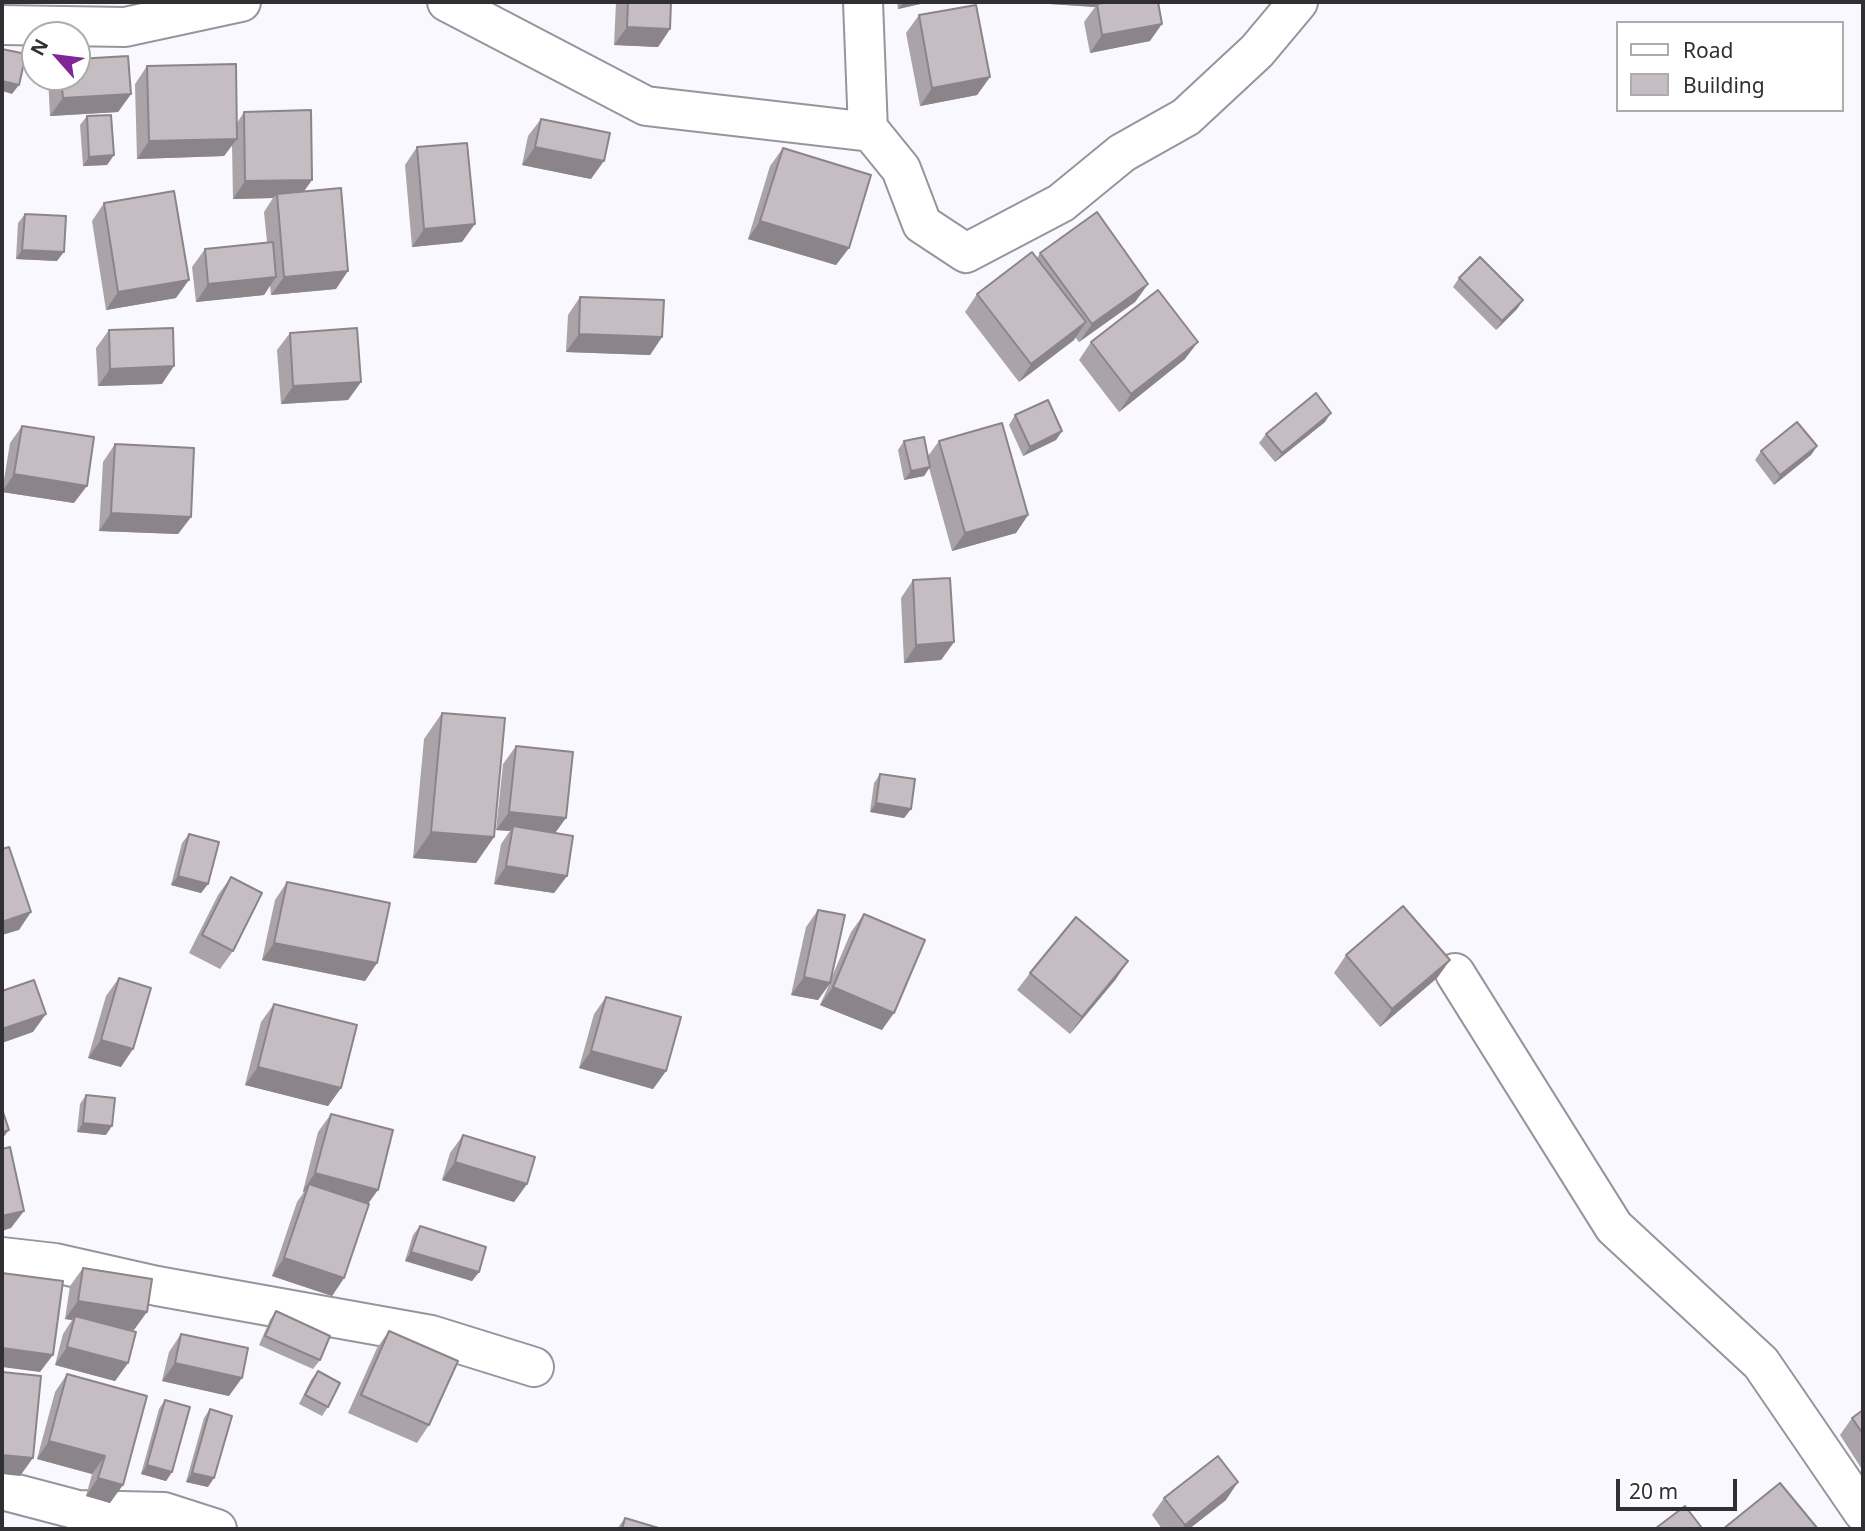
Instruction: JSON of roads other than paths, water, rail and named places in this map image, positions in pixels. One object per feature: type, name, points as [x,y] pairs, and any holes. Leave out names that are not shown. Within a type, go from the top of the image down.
[{"type":"street","points":[[2,25],[125,27],[241,2]]},
{"type":"street","points":[[447,2],[646,106],[869,131]]},
{"type":"street","points":[[863,2],[869,131],[901,169],[922,224],[966,253],[1061,203],[1122,153],[1186,117],[1257,51],[1298,2]]},
{"type":"street","points":[[1455,973],[1614,1227],[1761,1363],[1863,1512]]},
{"type":"street","points":[[2,1257],[55,1263],[157,1286],[431,1335],[534,1367]]},
{"type":"street","points":[[2,1490],[78,1510],[164,1512],[217,1529]]}]
